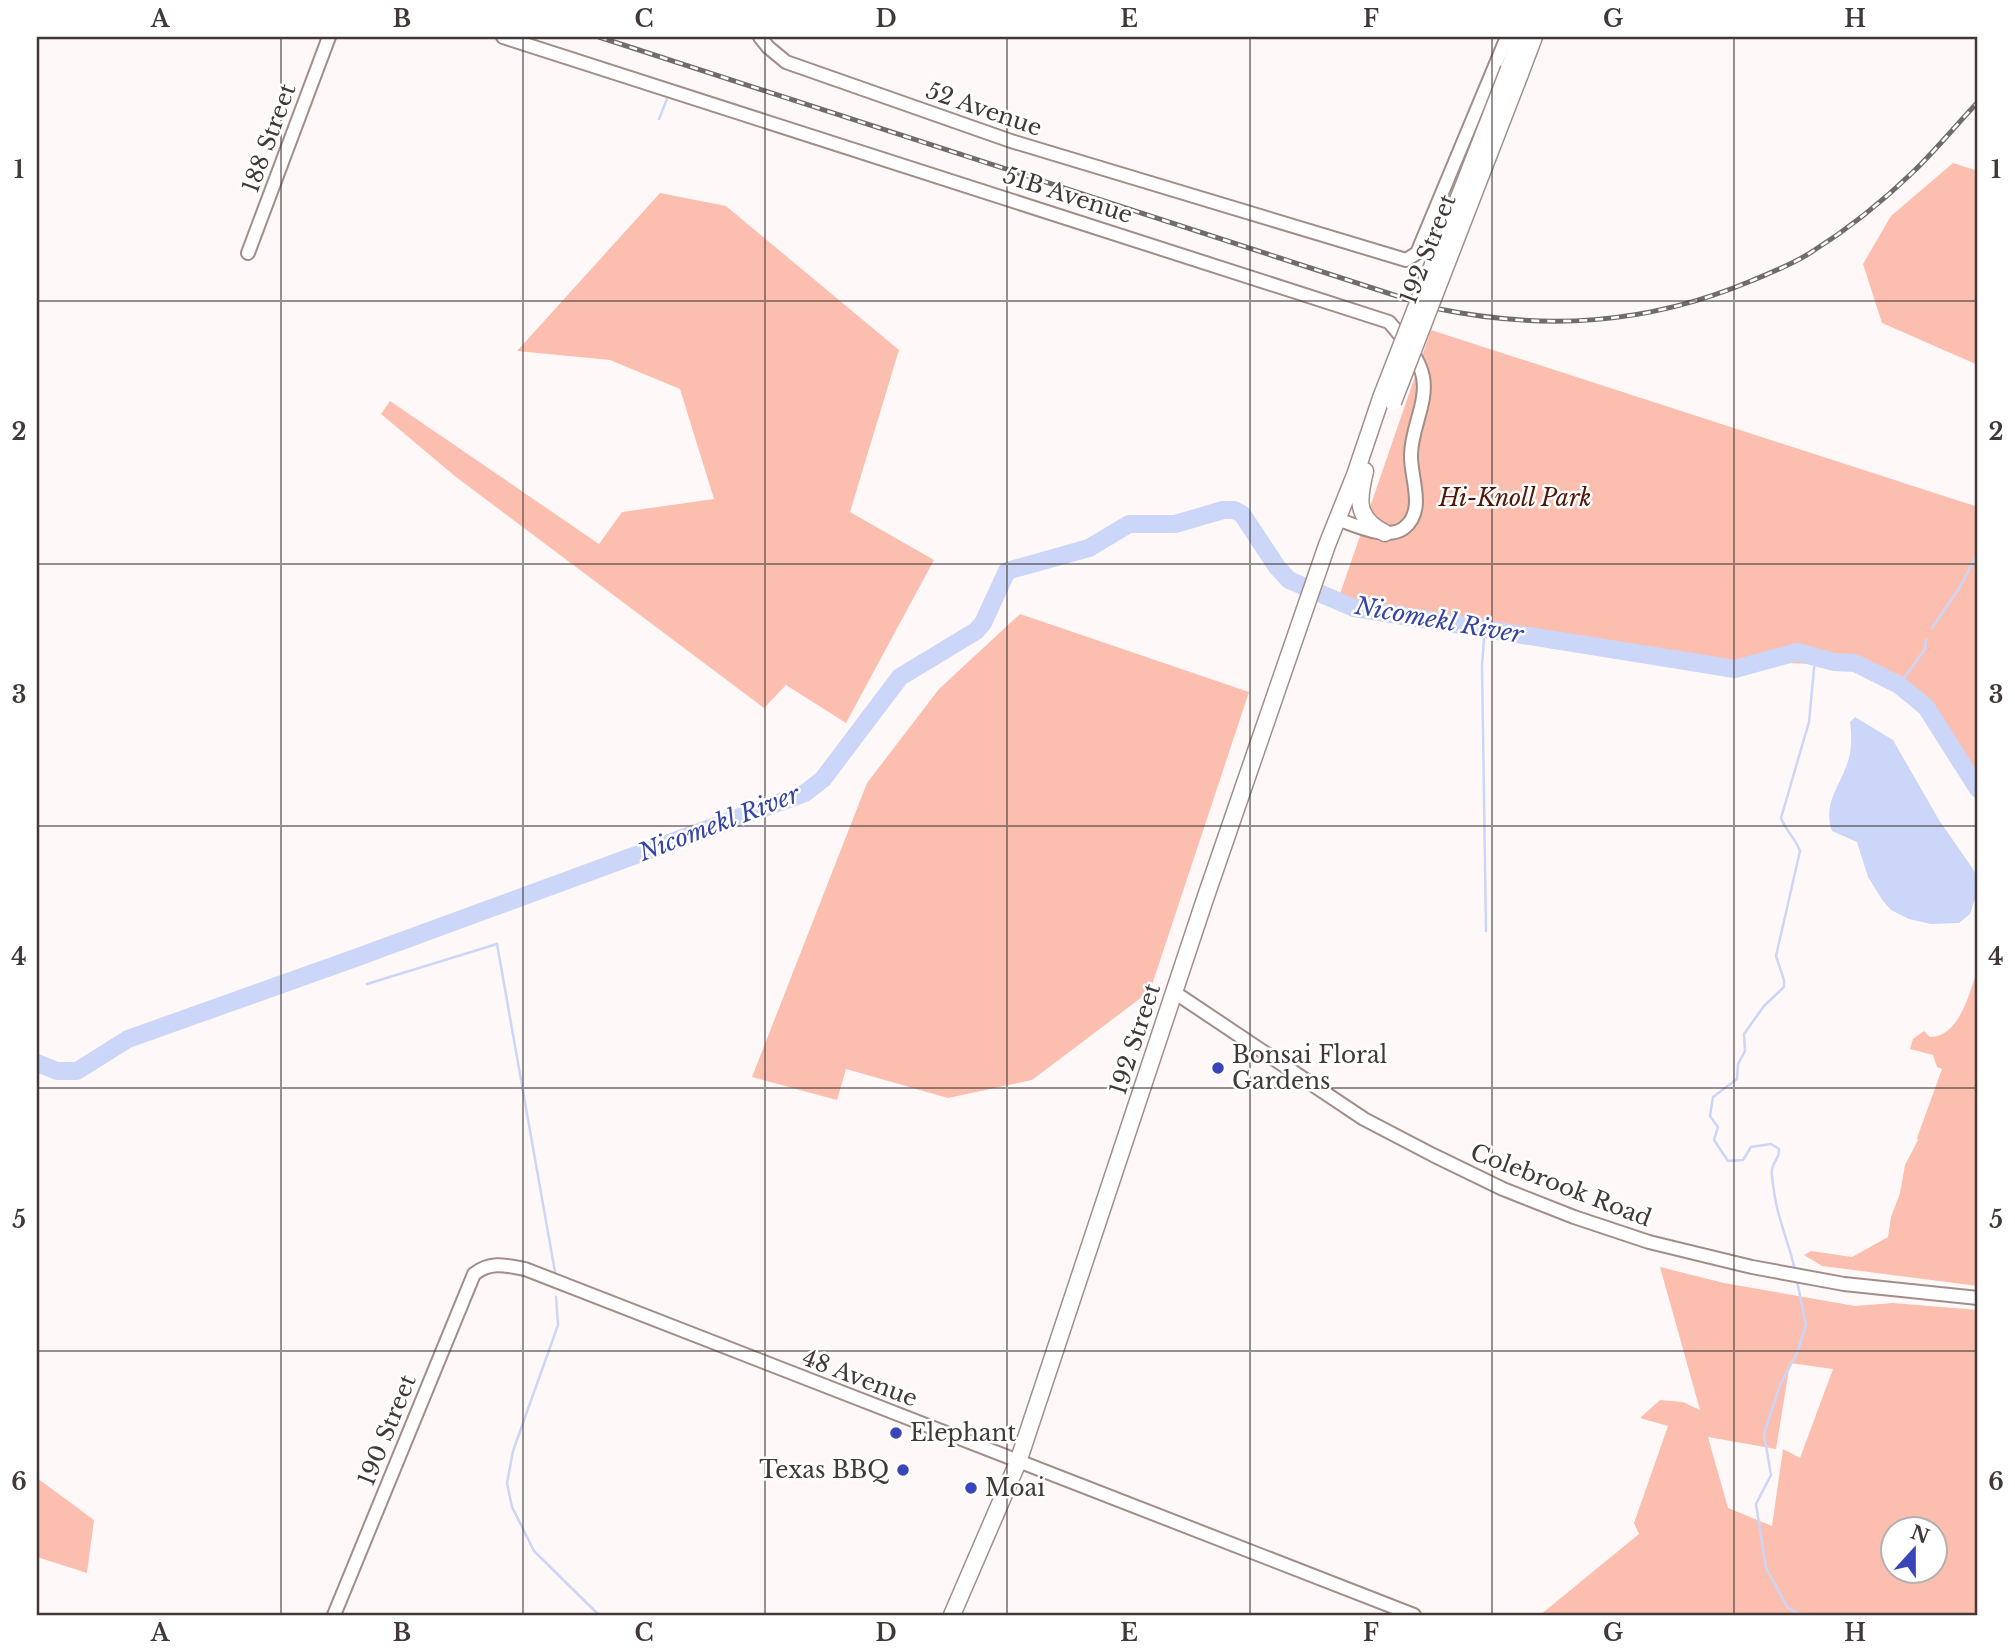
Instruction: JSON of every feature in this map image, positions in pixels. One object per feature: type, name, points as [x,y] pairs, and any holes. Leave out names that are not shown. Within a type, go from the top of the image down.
[{"type":"main road","name":"192 Street","points":[[1514,71],[1521,37]]},
{"type":"main road","name":"192 Street","points":[[952,1615],[1018,1462],[1174,992],[1327,545],[1387,400],[1514,71],[1534,37]]},
{"type":"main road","name":"192 Street","points":[[1355,475],[1378,431],[1387,400]]},
{"type":"main road","points":[[1378,431],[1360,490],[1361,510],[1368,523],[1385,533]]},
{"type":"street","name":"188 Street","points":[[248,253],[329,37]]},
{"type":"street","name":"51B Avenue","points":[[503,37],[1389,322],[1413,355],[1423,383],[1410,453],[1416,503],[1414,515],[1404,528],[1385,533]]},
{"type":"street","name":"52 Avenue","points":[[760,37],[786,61],[1011,141],[1406,260],[1417,253],[1507,37]]},
{"type":"street","points":[[1337,519],[1385,533]]},
{"type":"street","name":"Colebrook Road","points":[[1174,992],[1364,1119],[1503,1189],[1611,1231],[1703,1256],[1844,1284],[1978,1298]]},
{"type":"street","name":"48 Avenue","points":[[485,1265],[503,1264],[524,1269],[1413,1615]]},
{"type":"street","name":"190 Street","points":[[334,1615],[465,1292],[474,1274],[485,1265]]},
{"type":"green space","points":[[1953,163],[1978,171],[1978,365],[1882,323],[1863,264],[1891,216]]},
{"type":"green space","points":[[660,193],[726,206],[899,350],[850,512],[934,560],[846,723],[786,685],[764,708],[456,477],[381,414],[390,401],[599,544],[622,512],[714,499],[680,389],[610,360],[517,351]]},
{"type":"green space","name":"Hi-Knoll Park","points":[[1431,330],[1978,507],[1978,789],[1922,713],[1905,696],[1866,672],[1843,665],[1705,660],[1594,649],[1500,631],[1384,614],[1363,607],[1340,594]]},
{"type":"green space","points":[[1020,614],[1249,692],[1150,991],[1032,1080],[948,1098],[846,1069],[837,1100],[752,1077],[867,783],[939,689]]},
{"type":"green space","points":[[1978,968],[1978,1286],[1822,1266],[1804,1255],[1811,1251],[1852,1257],[1888,1237],[1905,1165],[1918,1140],[1942,1069],[1937,1067],[1933,1055],[1910,1049],[1913,1039],[1924,1031],[1930,1037],[1949,1029],[1962,1011]]},
{"type":"green space","points":[[1660,1267],[1724,1283],[1855,1306],[1893,1303],[1978,1310],[1978,1615],[1540,1615],[1639,1534],[1634,1523],[1668,1426],[1640,1418],[1660,1400],[1683,1402],[1700,1410]],"holes":[[[1790,1363],[1833,1369],[1800,1458],[1783,1449],[1772,1526],[1728,1508],[1708,1437],[1776,1449]]]},
{"type":"green space","points":[[37,1478],[94,1520],[87,1573],[37,1557]]},
{"type":"water","points":[[1855,717],[1893,740],[1939,820],[1973,869],[1978,889],[1970,914],[1959,923],[1931,924],[1909,919],[1891,910],[1868,877],[1857,842],[1832,831],[1830,806],[1848,761],[1851,745],[1850,722]]},
{"type":"waterway","points":[[659,119],[667,99]]},
{"type":"waterway","name":"Nicomekl River","points":[[37,1063],[57,1071],[77,1071],[128,1039],[805,793],[823,779],[900,677],[976,631],[983,623],[1007,571],[1089,548],[1129,524],[1175,524],[1223,510],[1234,510],[1242,514],[1277,567],[1289,580],[1354,608],[1735,669],[1797,652],[1834,662],[1855,663],[1899,685],[1926,707],[1978,789]]},
{"type":"waterway","points":[[1932,628],[1960,587],[1978,553]]},
{"type":"waterway","points":[[1485,628],[1482,665],[1486,931]]},
{"type":"waterway","points":[[1899,685],[1925,649],[1926,640]]},
{"type":"waterway","points":[[1795,1271],[1772,1180],[1772,1169],[1779,1149],[1771,1144],[1751,1147],[1743,1160],[1728,1161],[1714,1140],[1718,1127],[1710,1116],[1713,1097],[1737,1079],[1738,1064],[1745,1051],[1744,1034],[1764,1006],[1784,987],[1776,956],[1800,851],[1781,818],[1809,722],[1815,658]]},
{"type":"waterway","points":[[367,984],[497,944],[555,1272]]},
{"type":"waterway","points":[[1797,1281],[1806,1325],[1797,1353],[1780,1385],[1764,1434],[1771,1475],[1756,1504],[1766,1568],[1788,1608],[1801,1615]]},
{"type":"waterway","points":[[556,1297],[558,1325],[513,1451],[507,1483],[512,1507],[534,1551],[599,1615]]},
{"type":"railway","points":[[599,37],[1434,308],[1516,320],[1595,320],[1634,315],[1712,296],[1791,264],[1839,233],[1890,193],[1921,164],[1978,102]]},
{"type":"place","name":"Bonsai Floral Gardens","points":[[1218,1068]]},
{"type":"place","name":"Elephant","points":[[896,1433]]},
{"type":"place","name":"Texas BBQ","points":[[903,1470]]},
{"type":"place","name":"Moai","points":[[971,1488]]}]
